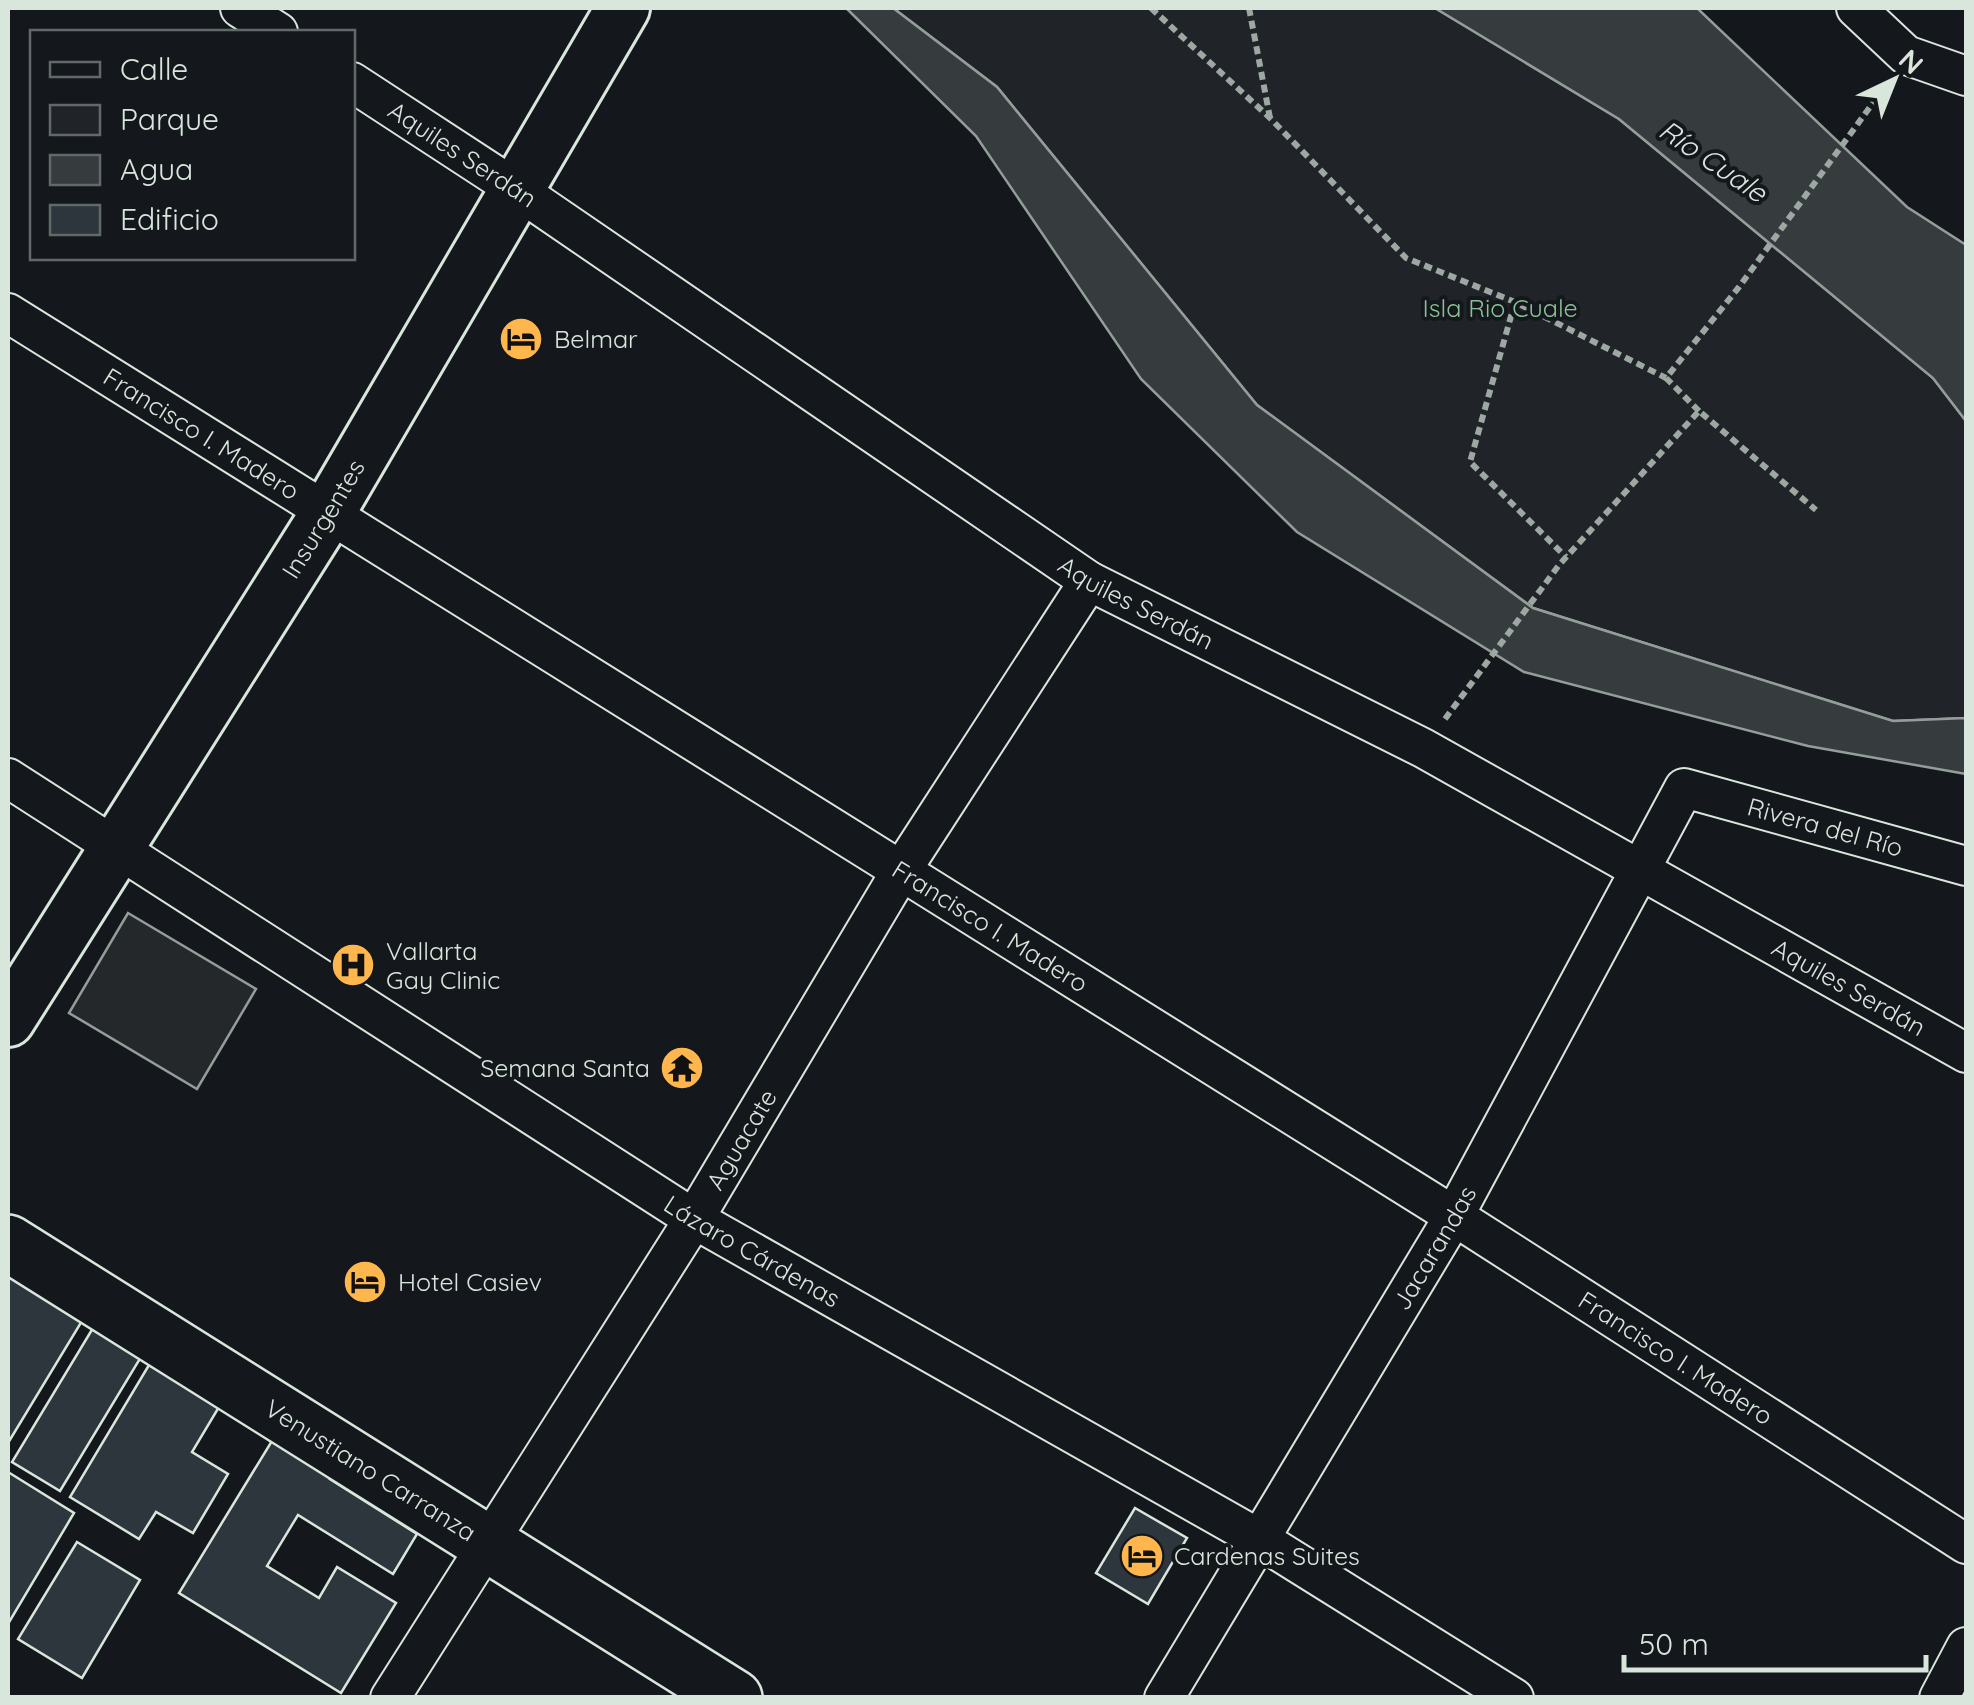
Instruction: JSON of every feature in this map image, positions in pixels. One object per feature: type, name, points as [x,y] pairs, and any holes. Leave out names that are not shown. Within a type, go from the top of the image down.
[{"type":"main road","name":"Insurgentes","points":[[8,1020],[328,512],[621,8]]},
{"type":"main road","name":"Venustiano Carranza","points":[[8,1243],[734,1698]]},
{"type":"street","points":[[240,8],[275,30]]},
{"type":"street","points":[[1856,8],[1906,56],[1966,76]]},
{"type":"street","name":"Aquiles Serdán","points":[[355,84],[516,189],[1088,581],[1423,748],[1966,1053]]},
{"type":"street","name":"Francisco I. Madero","points":[[8,313],[1454,1216],[1966,1544]]},
{"type":"street","name":"Aguacate","points":[[390,1698],[694,1219],[901,872],[1088,581]]},
{"type":"street","name":"Lázaro Cárdenas","points":[[8,778],[694,1219],[1261,1540],[1514,1698]]},
{"type":"street","name":"Jacarandas","points":[[1164,1698],[1454,1216],[1684,788]]},
{"type":"street","name":"Rivera del Río","points":[[1684,788],[1966,866]]},
{"type":"street","points":[[1939,1698],[1966,1647]]},
{"type":"path","points":[[1151,8],[1270,118],[1406,258],[1515,302],[1666,378],[1698,411],[1816,510]]},
{"type":"path","points":[[1249,8],[1270,118]]},
{"type":"path","points":[[1666,378],[1740,287],[1886,84]]},
{"type":"path","points":[[1515,302],[1470,462],[1566,557]]},
{"type":"path","points":[[1423,748],[1559,565],[1698,411]]},
{"type":"green space","name":"Isla Rio Cuale","points":[[893,8],[1435,8],[1619,119],[1933,378],[1966,421],[1966,718],[1893,721],[1533,608],[1257,405],[997,87]]},
{"type":"shaded area","points":[[128,913],[256,989],[197,1089],[69,1013]]},
{"type":"water","points":[[846,8],[893,8],[997,87],[1257,405],[1533,608],[1893,721],[1966,718],[1966,774],[1808,746],[1524,672],[1297,532],[1141,379],[976,136]]},
{"type":"water","name":"Río Cuale","points":[[1435,8],[1697,8],[1907,207],[1966,245],[1966,421],[1933,378],[1619,119]]},
{"type":"building","points":[[8,1276],[82,1321],[8,1443]]},
{"type":"building","points":[[93,1328],[141,1357],[60,1491],[12,1462]]},
{"type":"building","points":[[149,1365],[219,1407],[192,1452],[228,1474],[193,1533],[156,1512],[139,1539],[70,1497]]},
{"type":"building","points":[[278,1431],[337,1468],[330,1479],[417,1534],[393,1574],[298,1515],[267,1566],[319,1598],[337,1567],[396,1603],[341,1693],[179,1593]]},
{"type":"building","points":[[8,1472],[74,1513],[8,1624]]},
{"type":"building","name":"Cardenas Suites","points":[[1135,1508],[1187,1538],[1148,1604],[1096,1573]]},
{"type":"building","points":[[77,1542],[140,1580],[82,1678],[18,1639]]},
{"type":"place","name":"Belmar","points":[[521,339]]},
{"type":"place","name":"Vallarta Gay Clinic","points":[[353,965]]},
{"type":"place","name":"Semana Santa","points":[[682,1068]]},
{"type":"place","name":"Hotel Casiev","points":[[365,1282]]},
{"type":"place","name":"Cardenas Suites","points":[[1142,1556]]}]
